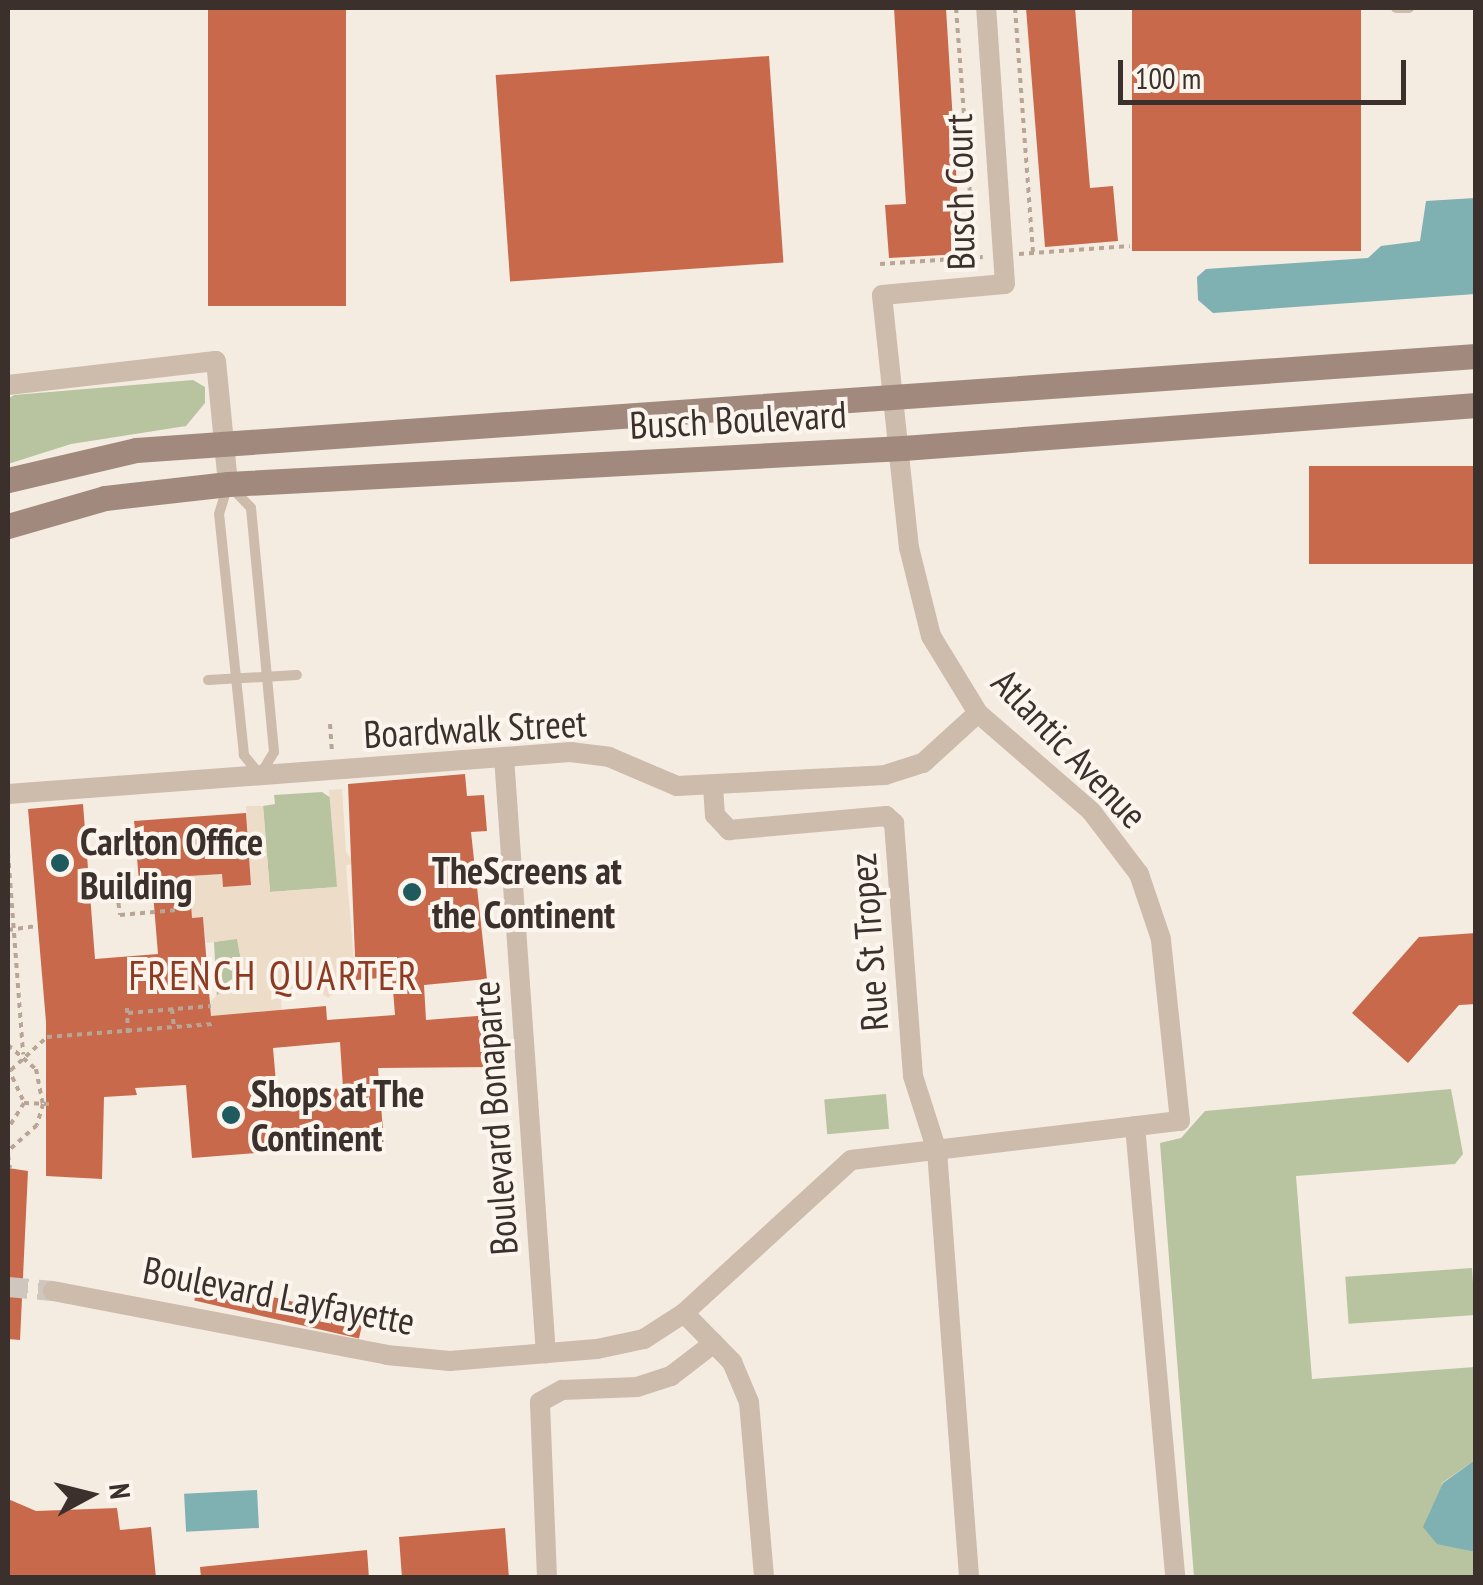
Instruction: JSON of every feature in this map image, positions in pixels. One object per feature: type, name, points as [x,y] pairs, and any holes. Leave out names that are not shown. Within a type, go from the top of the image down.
[{"type":"main road","name":"Busch Boulevard","points":[[8,480],[136,450],[1476,356]]},
{"type":"main road","name":"Busch Boulevard","points":[[8,526],[106,498],[228,484],[903,448],[1476,404]]},
{"type":"street","name":"Busch Court","points":[[903,448],[882,295],[1005,284],[986,8]]},
{"type":"street","points":[[8,385],[216,361],[228,484]]},
{"type":"street","name":"Atlantic Avenue","points":[[903,448],[918,598],[978,714],[1091,811],[1139,874],[1162,939],[1178,1100]]},
{"type":"street","name":"Boardwalk Street","points":[[8,794],[570,752],[609,758],[677,786],[885,775],[924,763],[978,714]]},
{"type":"street","name":"Boulevard Bonaparte","points":[[504,757],[546,1354]]},
{"type":"street","name":"Rue St Tropez","points":[[713,787],[715,815],[729,830],[886,816],[894,824],[913,1076],[937,1151]]},
{"type":"street","name":"Boulevard Layfayette","points":[[52,1291],[344,1350],[450,1362],[546,1354],[644,1339],[684,1313],[828,1174],[851,1160],[1180,1121],[1178,1100]]},
{"type":"street","points":[[1134,1126],[1175,1578]]},
{"type":"street","points":[[937,1151],[970,1578]]},
{"type":"street","points":[[684,1313],[714,1343],[750,1402],[764,1578]]},
{"type":"street","points":[[548,1578],[540,1402],[562,1390],[637,1387],[671,1376],[714,1343]]},
{"type":"lane","points":[[1396,8],[1410,8]]},
{"type":"lane","points":[[228,484],[252,508],[268,676],[274,752],[260,775],[244,755],[219,514],[228,484]]},
{"type":"lane","points":[[208,680],[297,675]]},
{"type":"path","points":[[956,8],[974,258]]},
{"type":"path","points":[[1014,8],[1033,253]]},
{"type":"path","points":[[1015,254],[1130,246]]},
{"type":"path","points":[[880,264],[993,256]]},
{"type":"path","points":[[8,852],[23,1054]]},
{"type":"path","points":[[117,893],[120,915],[176,910]]},
{"type":"path","points":[[8,930],[37,926]]},
{"type":"path","points":[[129,1034],[128,1011],[211,1006]]},
{"type":"path","points":[[172,1009],[174,1028]]},
{"type":"path","points":[[24,1103],[9,1069],[46,1038],[212,1024]]},
{"type":"path","points":[[8,1045],[36,1069],[46,1104],[25,1141],[8,1153],[10,1168]]},
{"type":"path","points":[[24,1103],[46,1104]]},
{"type":"path","points":[[8,1128],[24,1103]]},
{"type":"green space","points":[[193,380],[205,387],[205,403],[186,426],[71,444],[8,464],[8,399],[14,395]]},
{"type":"green space","points":[[322,792],[331,798],[338,887],[270,892],[263,806],[275,804],[274,795]]},
{"type":"green space","points":[[237,938],[243,971],[217,1000],[214,942]]},
{"type":"green space","points":[[1451,1089],[1463,1154],[1455,1164],[1296,1176],[1312,1379],[1475,1367],[1475,1460],[1442,1483],[1458,1548],[1475,1552],[1475,1577],[1194,1577],[1160,1143],[1181,1138],[1205,1111]]},
{"type":"green space","points":[[886,1094],[889,1129],[827,1134],[824,1099]]},
{"type":"green space","points":[[1472,1268],[1475,1315],[1349,1324],[1345,1277]]},
{"type":"shaded area","points":[[342,789],[346,852],[355,864],[346,865],[355,974],[328,998],[308,983],[281,997],[282,1019],[265,1011],[226,1015],[213,1028],[210,1002],[243,971],[237,939],[206,943],[203,917],[177,919],[189,876],[222,874],[223,887],[251,885],[246,806],[263,806],[270,892],[337,887],[329,790]]},
{"type":"water","points":[[1475,198],[1475,294],[1213,313],[1198,300],[1197,277],[1206,269],[1368,258],[1381,246],[1420,241],[1426,201]]},
{"type":"water","points":[[1475,1460],[1475,1552],[1437,1544],[1423,1527],[1443,1483]]},
{"type":"water","points":[[257,1490],[259,1528],[186,1532],[184,1494]]},
{"type":"building","points":[[208,8],[346,8],[346,306],[208,306]]},
{"type":"building","points":[[894,8],[946,8],[961,254],[889,258],[885,205],[906,204]]},
{"type":"building","points":[[1026,8],[1075,8],[1090,188],[1113,186],[1118,241],[1045,247]]},
{"type":"building","points":[[1132,8],[1361,8],[1361,251],[1132,251]]},
{"type":"building","points":[[769,56],[783,262],[510,282],[496,75]]},
{"type":"building","points":[[1309,466],[1476,466],[1476,564],[1309,564]]},
{"type":"building","points":[[465,774],[467,796],[484,795],[487,831],[471,832],[487,979],[424,985],[426,1020],[490,1015],[494,1067],[378,1068],[384,1143],[192,1158],[186,1085],[135,1088],[137,1095],[104,1097],[102,1179],[46,1176],[46,1022],[28,809],[83,804],[95,959],[158,954],[153,893],[140,894],[134,821],[246,813],[251,885],[223,887],[222,874],[189,876],[192,918],[203,917],[211,1016],[326,1006],[327,1020],[395,1015],[392,977],[356,980],[348,784]],"holes":[[[340,1042],[343,1088],[277,1094],[273,1048]]]},
{"type":"building","points":[[1476,933],[1476,1004],[1459,1005],[1408,1063],[1352,1013],[1419,937]]},
{"type":"building","points":[[8,1168],[28,1171],[20,1340],[8,1339]]},
{"type":"building","points":[[199,1280],[364,1318],[359,1338],[194,1300]]},
{"type":"building","points":[[8,1499],[36,1511],[117,1508],[120,1530],[151,1527],[156,1578],[8,1578]]},
{"type":"building","points":[[505,1528],[509,1578],[402,1578],[399,1537]]},
{"type":"building","points":[[367,1550],[369,1578],[201,1578],[200,1567]]},
{"type":"tunnel","points":[[8,1287],[53,1291]]},
{"type":"place","name":"Carlton Office Building","points":[[60,863]]},
{"type":"place","name":"TheScreens at the Continent","points":[[412,892]]},
{"type":"place","name":"Shops at The Continent","points":[[231,1115]]},
{"type":"district","name":"FRENCH QUARTER","points":[[274,975]]}]
